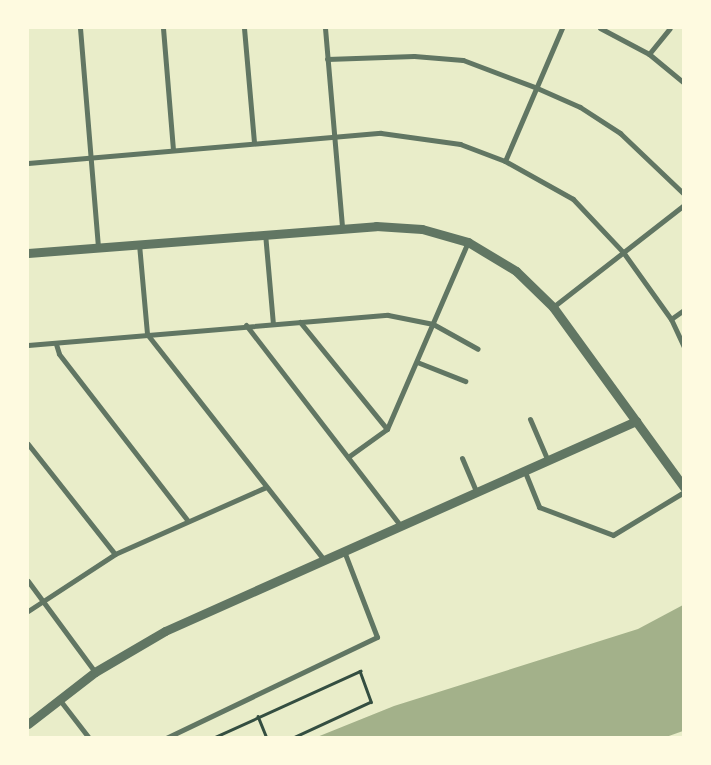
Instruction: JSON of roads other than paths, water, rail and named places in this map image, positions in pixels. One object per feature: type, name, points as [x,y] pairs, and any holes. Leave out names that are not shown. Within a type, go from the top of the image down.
[{"type":"street","points":[[80,28],[98,247]]},
{"type":"street","points":[[163,28],[173,150]]},
{"type":"street","points":[[244,28],[254,143]]},
{"type":"street","points":[[325,28],[342,227]]},
{"type":"street","points":[[505,161],[562,28]]},
{"type":"street","points":[[600,28],[649,54],[684,83]]},
{"type":"street","points":[[649,54],[670,28]]},
{"type":"street","points":[[327,59],[414,56],[463,60],[537,88],[580,107],[620,133],[684,194]]},
{"type":"street","points":[[28,163],[381,133],[460,144],[505,161],[573,199],[623,252],[671,319],[684,346]]},
{"type":"street","points":[[553,307],[684,205]]},
{"type":"street","points":[[28,253],[342,227],[422,229],[468,242],[516,271],[553,307],[684,487]]},
{"type":"street","points":[[264,233],[273,324]]},
{"type":"street","points":[[348,457],[387,430],[468,242]]},
{"type":"street","points":[[139,244],[147,334],[324,560]]},
{"type":"street","points":[[671,319],[684,310]]},
{"type":"street","points":[[28,346],[246,325],[388,315],[432,324],[478,349]]},
{"type":"street","points":[[300,322],[387,430]]},
{"type":"street","points":[[246,325],[401,526]]},
{"type":"street","points":[[56,344],[58,354],[188,521]]},
{"type":"street","points":[[417,362],[465,381]]},
{"type":"street","points":[[530,419],[548,461]]},
{"type":"street","points":[[28,724],[59,698],[95,672],[165,631],[636,421]]},
{"type":"street","points":[[28,444],[115,554]]},
{"type":"street","points":[[462,458],[477,493]]},
{"type":"street","points":[[525,472],[539,507],[613,535],[684,492]]},
{"type":"street","points":[[28,610],[115,554],[266,488]]},
{"type":"street","points":[[166,738],[377,637],[344,551]]},
{"type":"street","points":[[28,581],[95,672]]},
{"type":"street","points":[[59,698],[89,738]]}]
